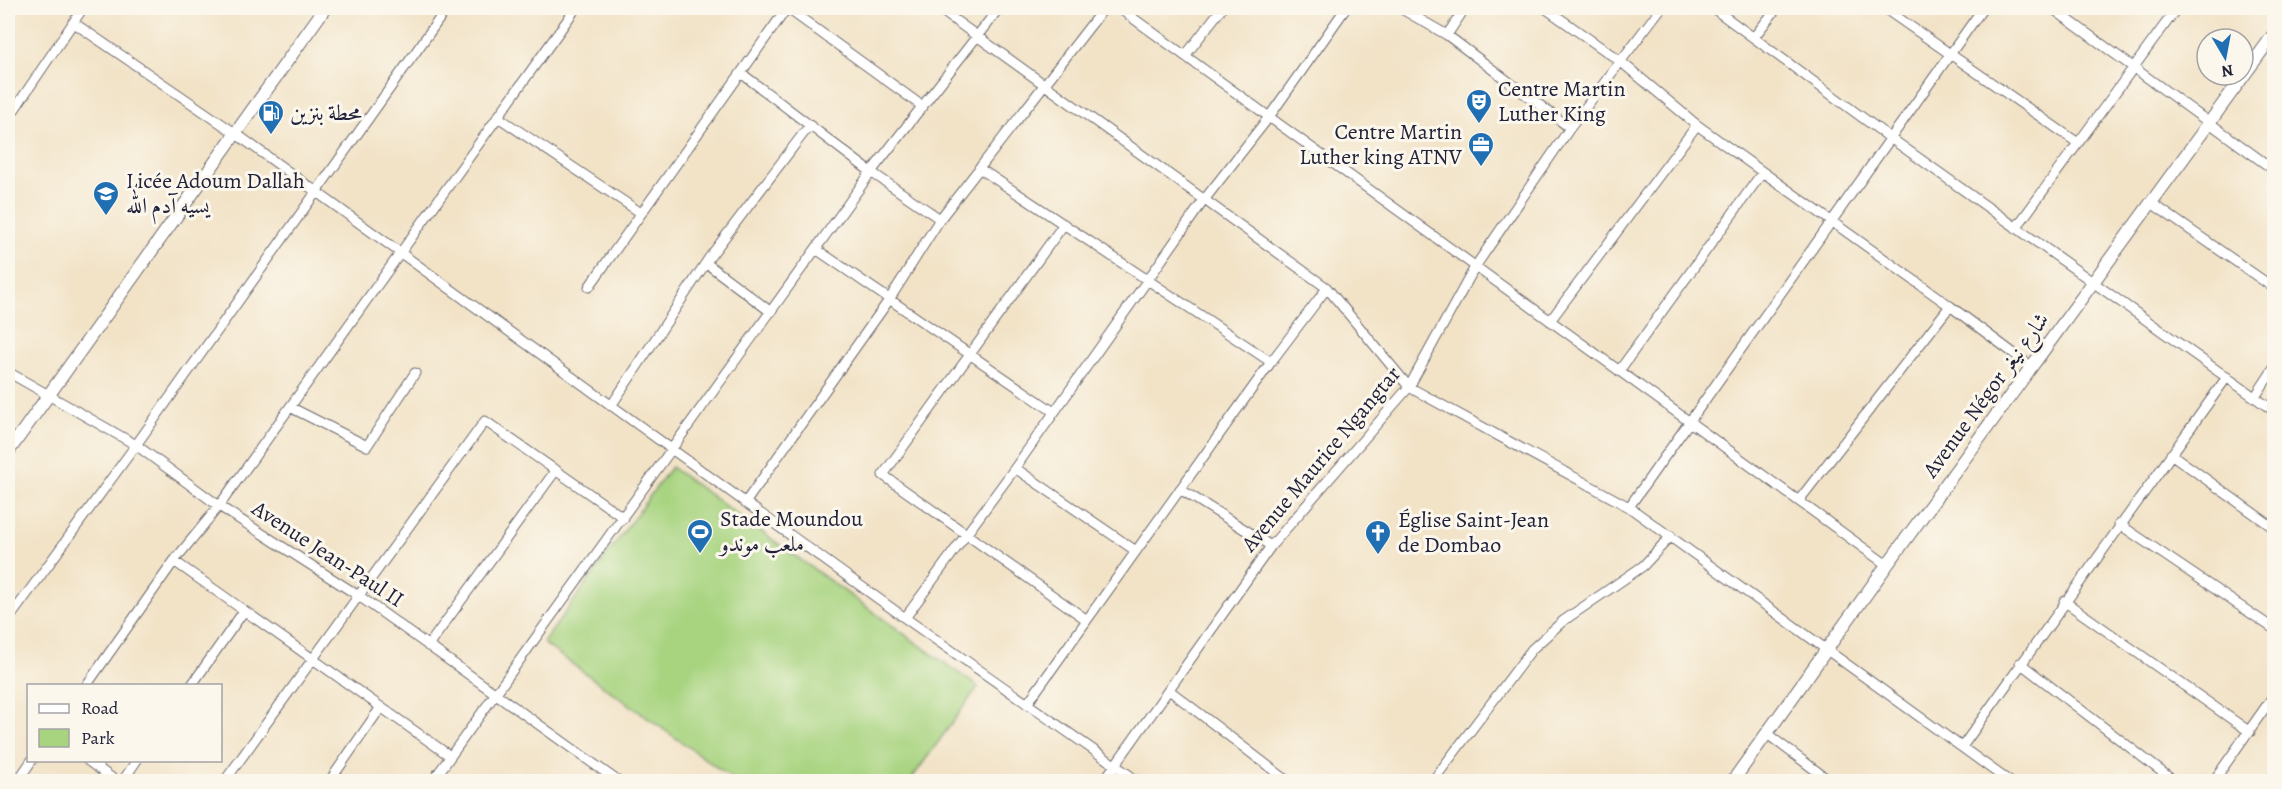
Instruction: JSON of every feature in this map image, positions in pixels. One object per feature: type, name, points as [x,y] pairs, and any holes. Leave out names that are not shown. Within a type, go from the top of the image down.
[{"type":"main road","points":[[8,452],[325,8]]},
{"type":"main road","name":"Avenue Négor شارع نيغر","points":[[1732,782],[1887,565],[2153,204],[2274,34]]},
{"type":"street","points":[[8,119],[83,8]]},
{"type":"street","points":[[8,620],[136,445],[447,8]]},
{"type":"street","points":[[87,684],[174,561],[219,506],[574,10],[563,8]]},
{"type":"street","points":[[589,287],[787,8],[922,105]]},
{"type":"street","points":[[938,8],[1327,288],[1409,387],[1629,507],[2010,782]]},
{"type":"street","points":[[432,782],[871,172],[999,8]]},
{"type":"street","points":[[745,503],[889,300],[940,219],[1104,8]]},
{"type":"street","points":[[1119,8],[1690,423],[1800,499],[1887,565]]},
{"type":"street","points":[[1185,57],[1222,8]]},
{"type":"street","points":[[904,618],[1015,468],[1204,200],[1269,117],[1346,8]]},
{"type":"street","points":[[1400,8],[1447,35],[1570,128]]},
{"type":"street","points":[[1447,35],[1465,8]]},
{"type":"street","points":[[1545,8],[1620,61],[1697,125],[1762,173],[2032,367]]},
{"type":"street","name":"Avenue Maurice Ngangtar","points":[[1103,782],[1271,546],[1409,387],[1474,267],[1570,128],[1661,8]]},
{"type":"street","points":[[1713,8],[1889,137],[2274,411]]},
{"type":"street","points":[[1754,37],[1777,8]]},
{"type":"street","points":[[1884,8],[2078,143]]},
{"type":"street","points":[[1629,507],[1889,137],[1983,8]]},
{"type":"street","points":[[2016,228],[2177,8]]},
{"type":"street","points":[[2057,9],[2134,69],[2274,170]]},
{"type":"street","points":[[74,23],[235,133],[904,618],[1139,782]]},
{"type":"street","points":[[741,74],[871,172],[940,219]]},
{"type":"street","points":[[498,117],[641,213]]},
{"type":"street","points":[[1550,321],[1697,125]]},
{"type":"street","points":[[611,406],[706,263],[809,126]]},
{"type":"street","points":[[979,168],[1271,362]]},
{"type":"street","points":[[1619,371],[1762,173]]},
{"type":"street","points":[[2153,204],[2274,288]]},
{"type":"street","points":[[1064,224],[883,475],[1087,620]]},
{"type":"street","points":[[816,249],[1054,412]]},
{"type":"street","points":[[706,263],[771,312]]},
{"type":"street","points":[[1027,704],[1271,362],[1327,288]]},
{"type":"street","points":[[1800,499],[1950,306]]},
{"type":"street","points":[[2255,397],[2274,368]]},
{"type":"street","name":"Avenue Jean-Paul II","points":[[8,372],[136,445],[219,506],[359,596],[619,782]]},
{"type":"street","points":[[290,407],[366,446],[415,373]]},
{"type":"street","points":[[1962,747],[2119,524],[2227,377]]},
{"type":"street","points":[[224,782],[485,421],[624,518]]},
{"type":"street","points":[[2171,454],[2274,528]]},
{"type":"street","points":[[1015,468],[1136,551]]},
{"type":"street","points":[[428,645],[556,470]]},
{"type":"street","points":[[1180,489],[1271,546]]},
{"type":"street","points":[[2119,524],[2274,629]]},
{"type":"street","points":[[1432,782],[1532,649],[1563,621],[1643,566],[1671,537]]},
{"type":"street","points":[[174,561],[450,756]]},
{"type":"street","points":[[2064,601],[2250,732]]},
{"type":"street","points":[[191,684],[244,611]]},
{"type":"street","points":[[2020,663],[2175,782]]},
{"type":"street","points":[[1168,690],[1289,782]]},
{"type":"street","points":[[2213,782],[2274,695]]},
{"type":"street","points":[[329,782],[381,707]]},
{"type":"street","points":[[1766,733],[1831,782]]},
{"type":"street","points":[[17,782],[31,762]]},
{"type":"street","points":[[90,762],[117,782]]},
{"type":"street","points":[[122,782],[136,762]]},
{"type":"street","points":[[438,773],[450,782]]},
{"type":"green space","name":"Stade Moundou ملعب موندو","points":[[671,467],[978,687],[910,781],[736,781],[543,643]]},
{"type":"place","name":"Centre Martin Luther King","points":[[1479,125]]},
{"type":"place","name":"محطة بنزين","points":[[271,136]]},
{"type":"place","name":"Centre Martin Luther king ATNV","points":[[1481,168]]},
{"type":"place","name":"Licée Adoum Dallah يسيه آدم الله","points":[[106,217]]},
{"type":"place","name":"Stade Moundou ملعب موندو","points":[[700,555]]},
{"type":"place","name":"Église Saint-Jean de Dombao","points":[[1378,556]]}]
